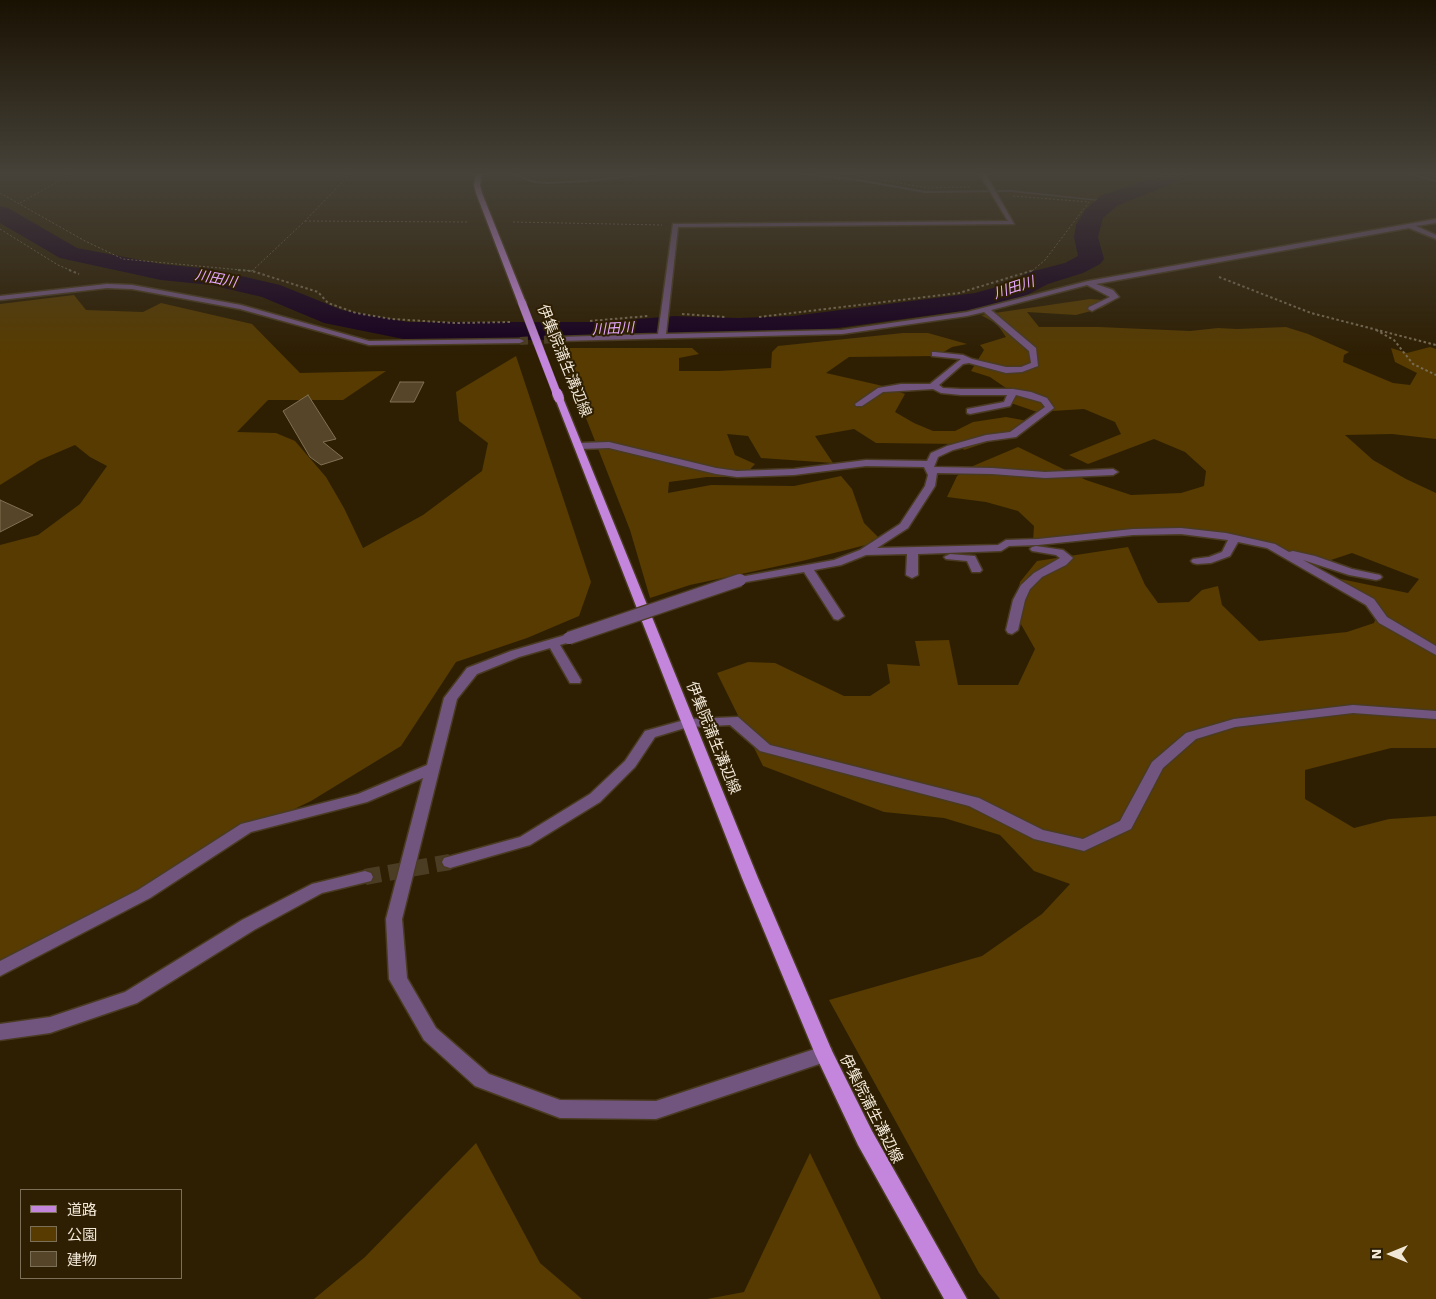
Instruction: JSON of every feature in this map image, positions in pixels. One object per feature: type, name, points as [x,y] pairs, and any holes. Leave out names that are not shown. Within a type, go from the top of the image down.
[{"type":"main road","name":"伊集院蒲生溝辺線","points":[[495,234],[688,723],[824,1054],[865,1138],[956,1299]]},
{"type":"street","points":[[662,336],[674,234]]},
{"type":"street","points":[[558,339],[842,332],[967,314],[1088,282],[1366,234]]},
{"type":"street","points":[[1088,282],[1110,292],[1115,297],[1092,309]]},
{"type":"street","points":[[0,298],[107,286],[132,287],[242,307],[369,343],[520,341]]},
{"type":"street","points":[[934,354],[963,357],[969,361],[1006,370],[1022,369],[1035,364],[1032,350],[985,309]]},
{"type":"street","points":[[935,386],[933,385],[961,362],[969,361]]},
{"type":"street","points":[[824,1054],[656,1110],[560,1108],[482,1080],[430,1034],[398,979],[394,919],[451,698],[472,671],[515,654],[569,638],[740,580],[837,563],[864,552],[904,526],[930,486],[933,475],[931,467],[934,456],[950,448],[986,438],[1013,435],[1050,408],[1044,400],[1013,392],[961,392],[941,390],[935,386],[901,387],[881,390],[859,404]]},
{"type":"street","points":[[970,411],[1007,404],[1013,392]]},
{"type":"street","points":[[579,446],[609,445],[716,471],[737,474],[794,472],[866,463],[1046,475],[1113,472]]},
{"type":"street","points":[[913,553],[1004,546],[1133,532],[1181,531],[1234,538],[1271,546],[1370,602],[1383,620],[1436,651]]},
{"type":"street","points":[[1004,546],[1025,534]]},
{"type":"street","points":[[1196,561],[1211,560],[1226,554],[1234,538]]},
{"type":"street","points":[[1004,546],[1051,549],[1063,554],[1067,558],[1062,563],[1038,575],[1025,587],[1019,600],[1012,630]]},
{"type":"street","points":[[864,552],[913,553],[971,558],[976,570]]},
{"type":"street","points":[[1280,552],[1311,558],[1349,572],[1376,577]]},
{"type":"street","points":[[912,575],[913,553]]},
{"type":"street","points":[[807,568],[838,616]]},
{"type":"street","points":[[553,643],[575,680]]},
{"type":"street","points":[[450,862],[525,841],[595,798],[630,764],[650,734],[688,723],[733,720],[765,748],[974,802],[1039,835],[1084,845],[1126,825],[1157,765],[1191,736],[1234,723],[1354,709],[1436,716]]},
{"type":"street","points":[[0,969],[144,894],[246,828],[362,798],[433,768]]},
{"type":"street","points":[[0,1032],[50,1025],[131,998],[248,925],[318,888],[365,877]]},
{"type":"path","points":[[6,234],[58,264],[107,286]]},
{"type":"path","points":[[72,234],[123,259],[252,271],[318,292],[328,303],[356,313],[392,319],[455,323],[512,322]]},
{"type":"path","points":[[252,271],[292,234]]},
{"type":"path","points":[[753,317],[959,293],[1031,272],[1045,260],[1065,234]]},
{"type":"path","points":[[1218,276],[1310,313],[1417,338],[1436,345]]},
{"type":"path","points":[[590,321],[686,314],[730,318]]},
{"type":"path","points":[[540,322],[565,322]]},
{"type":"path","points":[[1373,328],[1394,340],[1412,364],[1436,375]]},
{"type":"green space","points":[[74,295],[86,310],[143,312],[161,303],[252,324],[300,373],[386,371],[343,400],[268,400],[237,432],[276,433],[295,441],[326,477],[344,508],[363,548],[423,515],[482,471],[488,443],[459,421],[456,392],[516,356],[591,582],[579,616],[527,638],[456,662],[401,746],[311,801],[173,868],[56,945],[0,969],[0,545],[38,535],[80,504],[107,466],[90,457],[75,445],[40,460],[0,485],[0,304]]},
{"type":"green space","points":[[1090,299],[1114,301],[1102,308],[1076,315],[1027,312],[1039,327],[1099,327],[1190,331],[1218,328],[1286,327],[1308,334],[1349,352],[1344,355],[1343,362],[1393,383],[1410,385],[1417,373],[1395,362],[1391,348],[1407,353],[1430,347],[1436,349],[1436,439],[1392,434],[1345,435],[1373,460],[1406,479],[1436,493],[1436,748],[1391,748],[1305,770],[1305,799],[1354,828],[1389,819],[1436,816],[1436,1299],[1000,1299],[979,1273],[829,1000],[982,956],[1042,914],[1070,884],[1034,871],[1000,835],[944,818],[884,812],[763,766],[717,673],[748,662],[775,663],[844,696],[870,696],[890,683],[887,664],[920,666],[915,641],[949,640],[958,685],[1018,685],[1035,649],[1014,612],[1020,582],[1037,561],[1128,547],[1145,585],[1158,603],[1189,602],[1202,590],[1218,586],[1222,605],[1259,641],[1347,632],[1374,623],[1378,611],[1331,577],[1408,593],[1419,579],[1352,553],[1319,564],[1294,553],[1231,540],[1139,529],[1033,541],[1034,526],[1018,511],[986,502],[947,497],[957,476],[973,466],[1018,447],[1086,480],[1131,495],[1181,493],[1204,486],[1206,471],[1185,452],[1154,439],[1088,464],[1069,455],[1121,434],[1115,422],[1084,409],[1037,412],[1008,402],[1006,388],[990,377],[971,371],[984,350],[980,345],[1006,337],[997,324],[981,315]]},
{"type":"green space","points":[[903,333],[928,333],[967,344],[952,347],[937,356],[849,357],[826,373],[883,386],[905,394],[895,412],[933,431],[955,431],[973,422],[1006,417],[1033,422],[994,440],[964,450],[960,444],[876,443],[854,429],[815,436],[833,463],[761,458],[748,436],[727,434],[735,455],[755,464],[743,477],[707,477],[669,482],[668,493],[711,485],[794,486],[841,476],[852,489],[864,523],[882,541],[802,561],[690,585],[650,598],[630,530],[573,385],[553,348],[692,348],[699,354],[679,358],[679,371],[718,371],[771,368],[772,352],[778,346]]},
{"type":"green space","points":[[476,1143],[540,1263],[582,1299],[314,1299],[365,1257]]},
{"type":"green space","points":[[810,1153],[881,1299],[707,1299],[744,1292]]},
{"type":"building","points":[[400,382],[424,382],[414,402],[390,402]]},
{"type":"building","points":[[308,395],[336,439],[323,442],[343,458],[321,465],[310,457],[283,411]]},
{"type":"building","points":[[0,500],[33,515],[0,532]]},
{"type":"waterway","name":"川田川","points":[[36,234],[69,253],[161,272],[211,277],[271,291],[334,317],[408,331],[602,331],[674,325],[738,327],[793,325],[977,301],[1016,290],[1039,278],[1074,268],[1091,259],[1087,234]]},
{"type":"tunnel","points":[[520,341],[558,339]]},
{"type":"tunnel","points":[[365,877],[450,862]]}]
